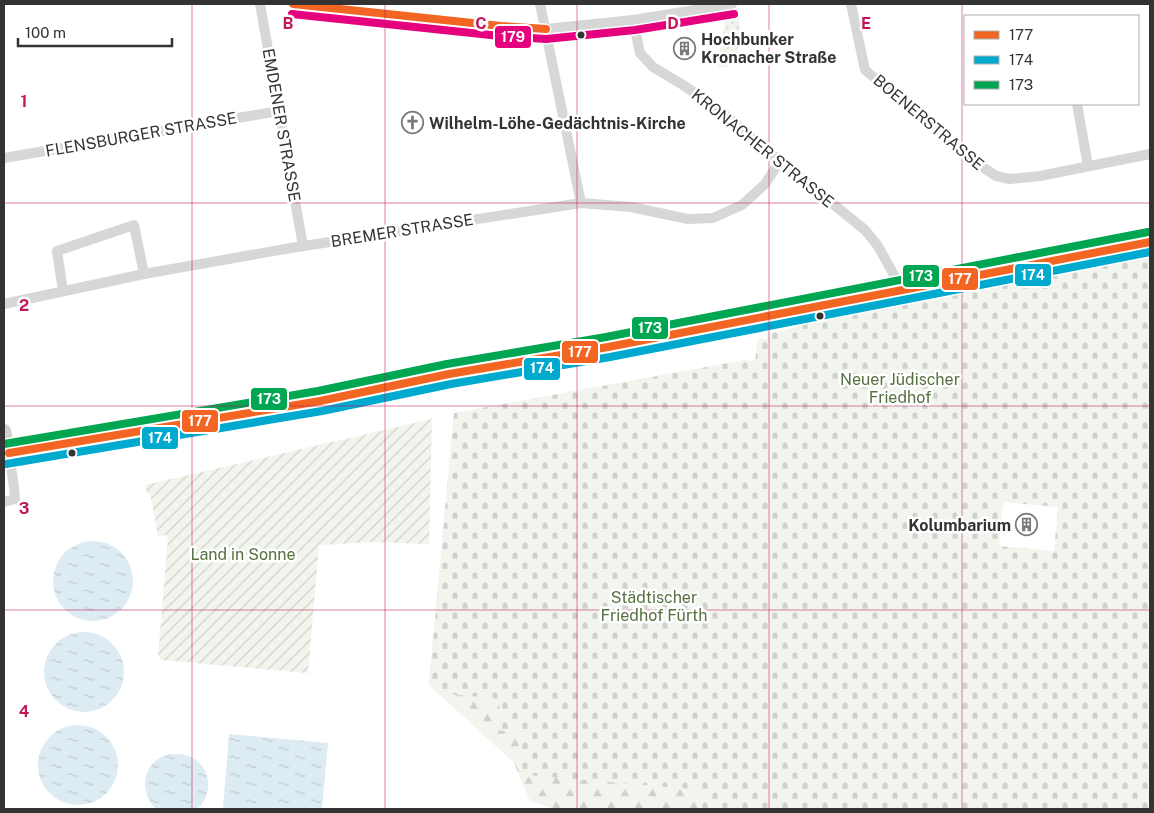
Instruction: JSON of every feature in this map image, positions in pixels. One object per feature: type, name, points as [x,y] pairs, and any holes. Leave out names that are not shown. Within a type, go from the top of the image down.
[{"type":"main road","points":[[4,431],[6,454],[320,400],[449,374],[713,328],[1150,242]]},
{"type":"street","name":"EMDENER STRASSE","points":[[260,4],[303,246]]},
{"type":"street","points":[[294,4],[500,26],[546,29],[633,20],[732,4]]},
{"type":"street","points":[[540,4],[581,203]]},
{"type":"street","name":"BOENERSTRASSE","points":[[851,4],[865,70],[996,176],[1010,179],[1040,176],[1150,154]]},
{"type":"street","name":"KRONACHER STRASSE","points":[[633,20],[640,53],[653,67],[717,108],[865,230],[894,275],[899,290]]},
{"type":"street","points":[[1077,105],[1088,166]]},
{"type":"street","name":"FLENSBURGER STRASSE","points":[[4,158],[279,111]]},
{"type":"street","name":"BREMER STRASSE","points":[[4,304],[144,274],[303,246],[581,203],[631,207],[688,219],[713,218],[742,205],[765,184],[780,161]]},
{"type":"street","points":[[63,291],[57,251],[134,225],[144,274]]},
{"type":"street","points":[[4,502],[15,499],[6,454]]},
{"type":"green space","points":[[738,13],[742,42],[726,68],[717,66],[726,15]]},
{"type":"green space","name":"Städtischer Friedhof Fürth","points":[[1150,257],[1150,809],[701,809],[702,790],[527,775],[517,763],[520,732],[498,730],[500,699],[438,693],[429,685],[454,413],[745,360],[755,361],[758,338],[767,339],[767,334],[865,310]],"holes":[[[1003,502],[1058,507],[1054,551],[999,546]]]},
{"type":"green space","points":[[745,360],[501,696],[498,730],[523,732],[706,787],[704,809],[554,809],[530,801],[514,763],[429,685],[454,413]]},
{"type":"green space","name":"Land in Sonne","points":[[432,419],[429,544],[373,542],[319,545],[308,673],[161,660],[158,655],[168,538],[166,535],[158,536],[150,493],[147,493],[145,485]]},
{"type":"water","points":[[93,541],[108,544],[121,553],[130,566],[133,581],[130,596],[121,609],[108,618],[93,621],[78,618],[65,609],[56,596],[53,581],[56,566],[65,553],[78,544]]},
{"type":"water","points":[[84,632],[99,635],[112,644],[121,657],[124,672],[121,687],[112,700],[99,709],[84,712],[69,709],[56,700],[47,687],[44,672],[47,657],[56,644],[69,635]]},
{"type":"water","points":[[78,725],[93,728],[106,737],[115,750],[118,765],[115,780],[106,793],[93,802],[78,805],[63,802],[50,793],[41,780],[38,765],[41,750],[50,737],[63,728]]},
{"type":"water","points":[[229,734],[328,743],[322,809],[223,809]]},
{"type":"water","points":[[169,754],[180,754],[190,757],[196,760],[205,771],[208,784],[207,791],[202,804],[197,809],[156,809],[151,803],[145,784],[148,770],[158,759]]},
{"type":"transit line","name":"177","points":[[293,4],[546,29]]},
{"type":"transit line","name":"179","points":[[292,14],[500,36],[546,39],[635,30],[734,14]]},
{"type":"transit line","name":"173","points":[[4,444],[318,391],[447,364],[606,337],[1148,232]]},
{"type":"transit line","name":"177","points":[[9,453],[320,401],[449,374],[608,347],[1150,242]]},
{"type":"transit line","name":"174","points":[[6,464],[322,411],[451,384],[610,357],[1150,252]]},
{"type":"place","name":"Hochbunker Kronacher Straße","points":[[685,48]]},
{"type":"place","name":"Wilhelm-Löhe-Gedächtnis-Kirche","points":[[413,123]]},
{"type":"place","name":"Kolumbarium","points":[[1027,525]]},
{"type":"park label","name":"Neuer Jüdischer Friedhof","points":[[900,388]]}]
